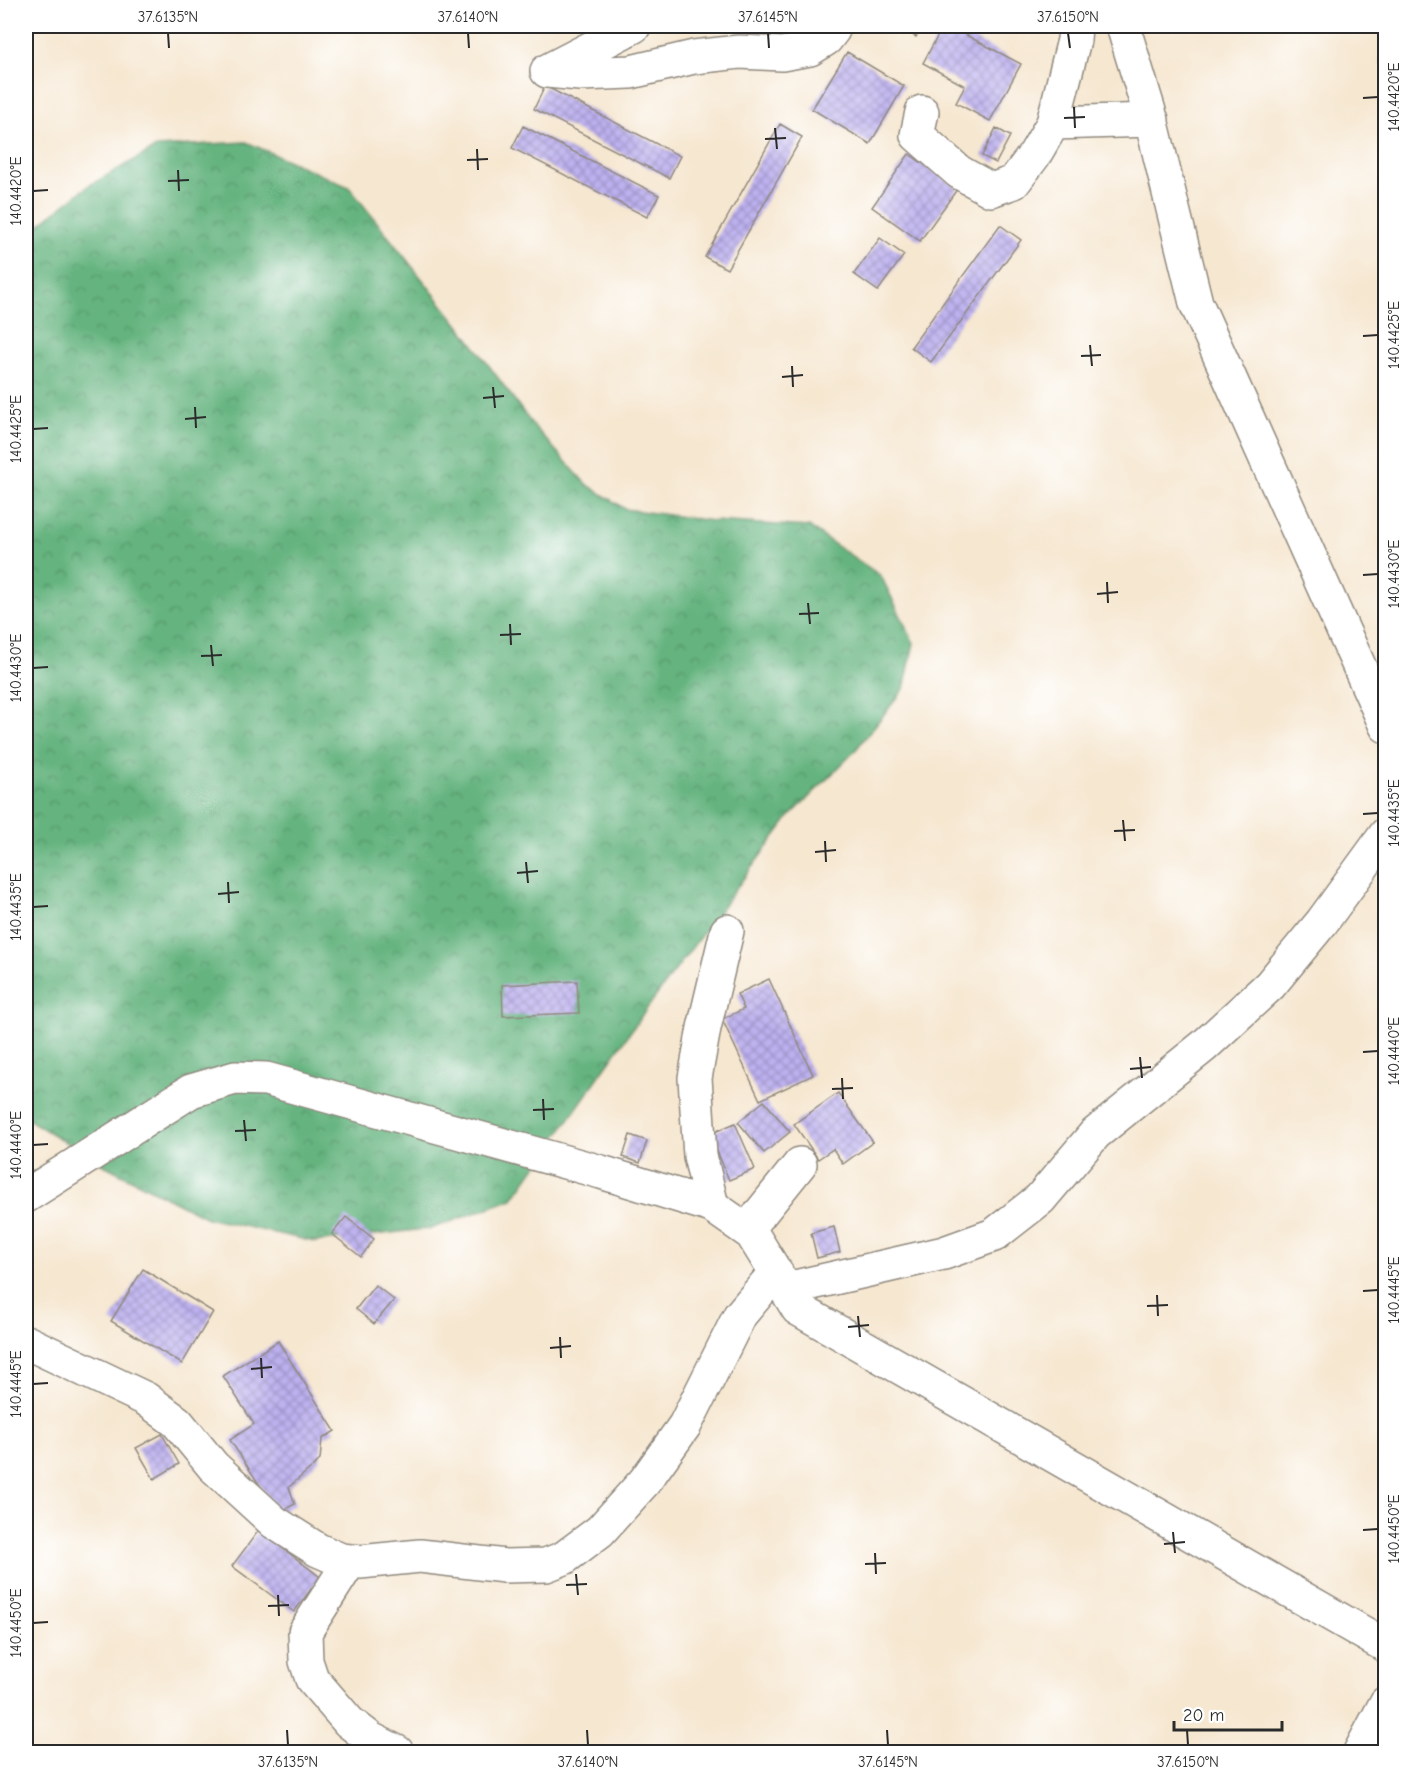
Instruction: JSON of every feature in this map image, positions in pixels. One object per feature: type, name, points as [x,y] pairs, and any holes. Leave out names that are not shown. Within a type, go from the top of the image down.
[{"type":"street","points":[[634,26],[547,71],[580,74],[631,72],[694,57],[739,52],[782,54],[810,49],[826,39],[833,30],[833,26]]},
{"type":"street","points":[[922,112],[916,135],[959,172],[991,190],[1014,182],[1035,154],[1053,123],[1076,26]]},
{"type":"street","points":[[1123,26],[1152,120],[1196,303],[1386,726]]},
{"type":"street","points":[[1053,123],[1152,120]]},
{"type":"street","points":[[26,1342],[146,1399],[177,1422],[213,1466],[274,1522],[318,1550],[340,1560],[420,1556],[505,1566],[546,1565],[564,1558],[600,1532],[645,1481],[685,1425],[741,1315],[781,1281],[944,1253],[993,1235],[1040,1198],[1095,1134],[1203,1046],[1270,985],[1322,922],[1386,834]]},
{"type":"street","points":[[712,1206],[700,1156],[695,1077],[727,931]]},
{"type":"street","points":[[26,1196],[191,1091],[236,1078],[246,1078],[266,1079],[602,1172],[712,1206],[752,1234],[798,1309],[1386,1646]]},
{"type":"street","points":[[747,1230],[800,1164]]},
{"type":"street","points":[[350,1561],[305,1632],[306,1661],[312,1679],[350,1722],[371,1739],[397,1752]]},
{"type":"street","points":[[1360,1752],[1386,1703]]},
{"type":"green space","points":[[246,142],[349,187],[465,333],[532,424],[586,484],[625,509],[713,521],[809,527],[881,576],[914,643],[904,689],[854,752],[790,816],[645,1011],[513,1199],[433,1228],[315,1242],[207,1218],[98,1162],[26,1118],[26,235],[88,186],[157,147]]},
{"type":"building","points":[[754,26],[800,26],[800,29],[754,31]]},
{"type":"building","points":[[897,26],[924,26],[916,37]]},
{"type":"building","points":[[943,26],[949,26],[1021,64],[990,121],[956,103],[965,86],[923,63]]},
{"type":"building","points":[[847,52],[904,86],[870,144],[812,109]]},
{"type":"building","points":[[545,86],[680,156],[669,178],[534,109]]},
{"type":"building","points":[[780,124],[802,137],[727,269],[705,257]]},
{"type":"building","points":[[523,126],[659,195],[647,217],[512,148]]},
{"type":"building","points":[[996,128],[1010,136],[996,163],[982,156]]},
{"type":"building","points":[[909,154],[958,188],[920,241],[872,207]]},
{"type":"building","points":[[1000,225],[1021,240],[931,362],[911,347]]},
{"type":"building","points":[[880,238],[904,255],[878,291],[854,274]]},
{"type":"building","points":[[769,979],[813,1075],[760,1100],[722,1019],[744,1009],[737,994]]},
{"type":"building","points":[[577,981],[579,1013],[503,1016],[502,985]]},
{"type":"building","points":[[838,1093],[873,1142],[843,1164],[833,1149],[818,1159],[794,1124]]},
{"type":"building","points":[[764,1101],[790,1132],[764,1153],[738,1122]]},
{"type":"building","points":[[735,1123],[755,1169],[729,1180],[710,1134]]},
{"type":"building","points":[[630,1135],[647,1141],[640,1163],[623,1157]]},
{"type":"building","points":[[346,1217],[374,1239],[361,1257],[332,1234]]},
{"type":"building","points":[[834,1227],[840,1252],[817,1258],[811,1233]]},
{"type":"building","points":[[143,1269],[213,1312],[182,1364],[111,1321]]},
{"type":"building","points":[[375,1285],[394,1300],[374,1324],[356,1309]]},
{"type":"building","points":[[278,1341],[335,1431],[322,1439],[320,1460],[289,1487],[295,1504],[278,1513],[230,1440],[254,1424],[223,1376]]},
{"type":"building","points":[[162,1434],[179,1464],[154,1479],[136,1448]]},
{"type":"building","points":[[259,1530],[320,1577],[294,1612],[232,1566]]},
{"type":"waterway","points":[[1384,26],[1386,61]]}]
